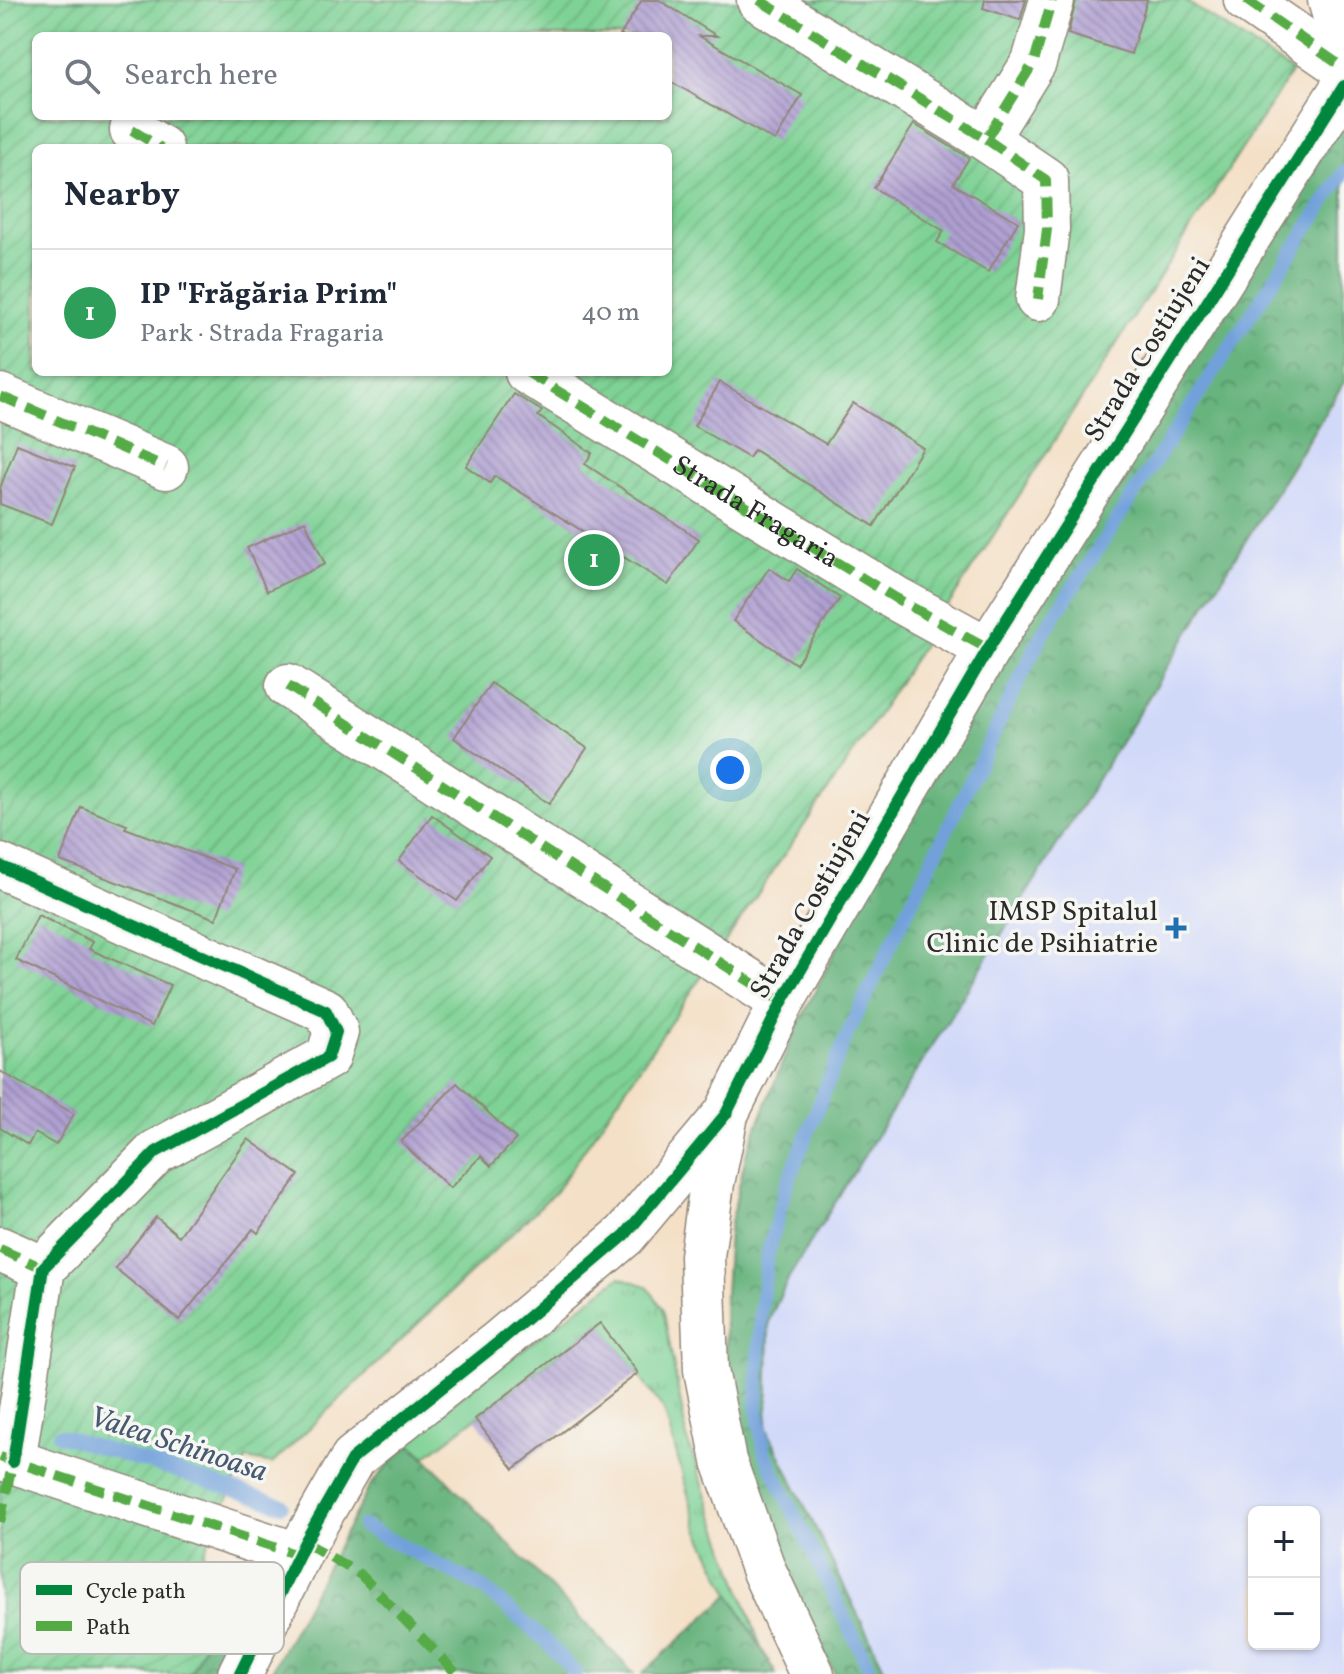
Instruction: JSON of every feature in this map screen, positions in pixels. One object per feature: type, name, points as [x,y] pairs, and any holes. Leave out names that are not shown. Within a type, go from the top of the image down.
[{"type":"street","points":[[759,0],[986,139],[1046,180],[1047,229],[1038,299]]},
{"type":"street","points":[[986,139],[1034,62],[1052,0]]},
{"type":"street","points":[[1246,0],[1344,68]]},
{"type":"street","points":[[1330,0],[1344,47]]},
{"type":"street","name":"Strada Costiujeni","points":[[284,1584],[353,1458],[499,1342],[625,1235],[726,1114],[782,1002],[988,649],[1344,86]]},
{"type":"street","name":"Strada Fragaria","points":[[534,376],[895,598],[988,649]]},
{"type":"street","points":[[0,396],[166,467]]},
{"type":"street","points":[[288,686],[782,1002]]},
{"type":"street","points":[[0,866],[326,1011],[336,1032],[328,1057],[156,1152],[43,1268],[6,1459],[298,1555]]},
{"type":"street","name":"Strada Costiujeni","points":[[726,1114],[702,1256],[706,1370],[724,1461],[764,1571],[812,1674]]},
{"type":"street","points":[[0,1249],[43,1268]]},
{"type":"street","name":"Strada Costiujeni","points":[[240,1674],[250,1654]]},
{"type":"shaded area","name":"IMSP Spitalul Clinic de Psihiatrie","points":[[1344,385],[1344,1674],[887,1674],[767,1429],[769,1320],[789,1277]]},
{"type":"green space","points":[[0,0],[1184,0],[1292,71],[856,749],[556,1191],[272,1464],[246,1459],[201,1558],[202,1562],[20,1562],[20,1654],[200,1654],[190,1674],[0,1674]]},
{"type":"green space","points":[[1344,120],[1344,382],[789,1277],[769,1320],[767,1429],[887,1674],[835,1674],[785,1579],[739,1442],[728,1388],[724,1310],[729,1231],[746,1155],[794,1033],[851,920],[997,668]]},
{"type":"green space","points":[[620,1277],[647,1286],[663,1309],[688,1443],[762,1650],[698,1529],[664,1410],[600,1323],[425,1457],[408,1442],[465,1393]]},
{"type":"green space","points":[[408,1442],[634,1674],[270,1674],[281,1654],[284,1654],[284,1648],[370,1486]]},
{"type":"green space","points":[[203,1554],[217,1562],[205,1562]]},
{"type":"green space","points":[[730,1594],[776,1674],[642,1674]]},
{"type":"green space","points":[[200,1654],[229,1654],[219,1674],[190,1674]]},
{"type":"building","points":[[642,0],[659,0],[717,36],[699,36],[802,95],[775,141],[672,82],[672,32],[622,32]]},
{"type":"building","points":[[985,0],[1026,0],[1020,20],[983,8]]},
{"type":"building","points":[[1076,0],[1147,0],[1131,54],[1068,34]]},
{"type":"building","points":[[914,124],[969,158],[953,184],[1018,222],[988,272],[937,242],[944,231],[874,188]]},
{"type":"building","points":[[720,382],[826,444],[853,403],[923,448],[874,526],[754,450],[749,458],[694,426]]},
{"type":"building","points":[[514,394],[542,411],[538,416],[592,453],[585,464],[699,539],[668,585],[495,476],[490,483],[466,466]]},
{"type":"building","points":[[17,444],[75,467],[52,524],[0,504],[0,488]]},
{"type":"building","points":[[305,521],[325,564],[267,591],[247,548]]},
{"type":"building","points":[[769,568],[789,581],[797,569],[840,598],[796,664],[733,621]]},
{"type":"building","points":[[491,683],[587,748],[549,804],[454,738]]},
{"type":"building","points":[[81,807],[127,825],[125,828],[235,869],[216,919],[60,861]]},
{"type":"building","points":[[432,815],[490,856],[457,901],[399,861]]},
{"type":"building","points":[[38,915],[93,942],[89,949],[170,985],[152,1026],[16,960]]},
{"type":"building","points":[[0,1071],[74,1114],[56,1145],[35,1133],[28,1145],[0,1128]]},
{"type":"building","points":[[457,1083],[516,1139],[491,1166],[481,1156],[450,1188],[401,1142]]},
{"type":"building","points":[[248,1139],[299,1175],[258,1233],[253,1229],[179,1320],[115,1268],[156,1217],[179,1236]]},
{"type":"building","points":[[600,1323],[638,1373],[514,1469],[475,1419]]},
{"type":"waterway","points":[[872,1674],[765,1454],[757,1409],[761,1309],[767,1256],[786,1187],[847,1035],[1040,638],[1344,172]]},
{"type":"waterway","name":"Valea Schinoasa","points":[[59,1435],[282,1505]]},
{"type":"waterway","name":"Valea Schinoasa","points":[[363,1526],[483,1588],[545,1640],[576,1674]]},
{"type":"marked path","points":[[759,0],[986,139],[1034,62],[1052,0]]},
{"type":"marked path","points":[[1246,0],[1344,68]]},
{"type":"marked path","points":[[132,130],[155,144]]},
{"type":"marked path","points":[[986,139],[1046,180],[1047,229],[1038,299]]},
{"type":"marked path","points":[[534,376],[895,598],[988,649]]},
{"type":"marked path","points":[[0,396],[166,467]]},
{"type":"marked path","points":[[288,686],[782,1002]]},
{"type":"marked path","points":[[0,1249],[43,1268]]},
{"type":"marked path","points":[[0,1522],[14,1456]]},
{"type":"marked path","points":[[0,1457],[298,1555]]},
{"type":"marked path","points":[[305,1542],[361,1575],[457,1674]]},
{"type":"cycle path","points":[[284,1585],[353,1458],[499,1342],[625,1235],[726,1114],[782,1002],[988,649],[1344,86]]},
{"type":"cycle path","points":[[0,866],[326,1011],[336,1032],[328,1057],[156,1152],[43,1268],[13,1462]]},
{"type":"cycle path","points":[[240,1674],[250,1654]]},
{"type":"place","name":"IP \"Frăgăria Prim\"","points":[[594,560]]},
{"type":"place","name":"IMSP Spitalul Clinic de Psihiatrie","points":[[1176,928]]}]
